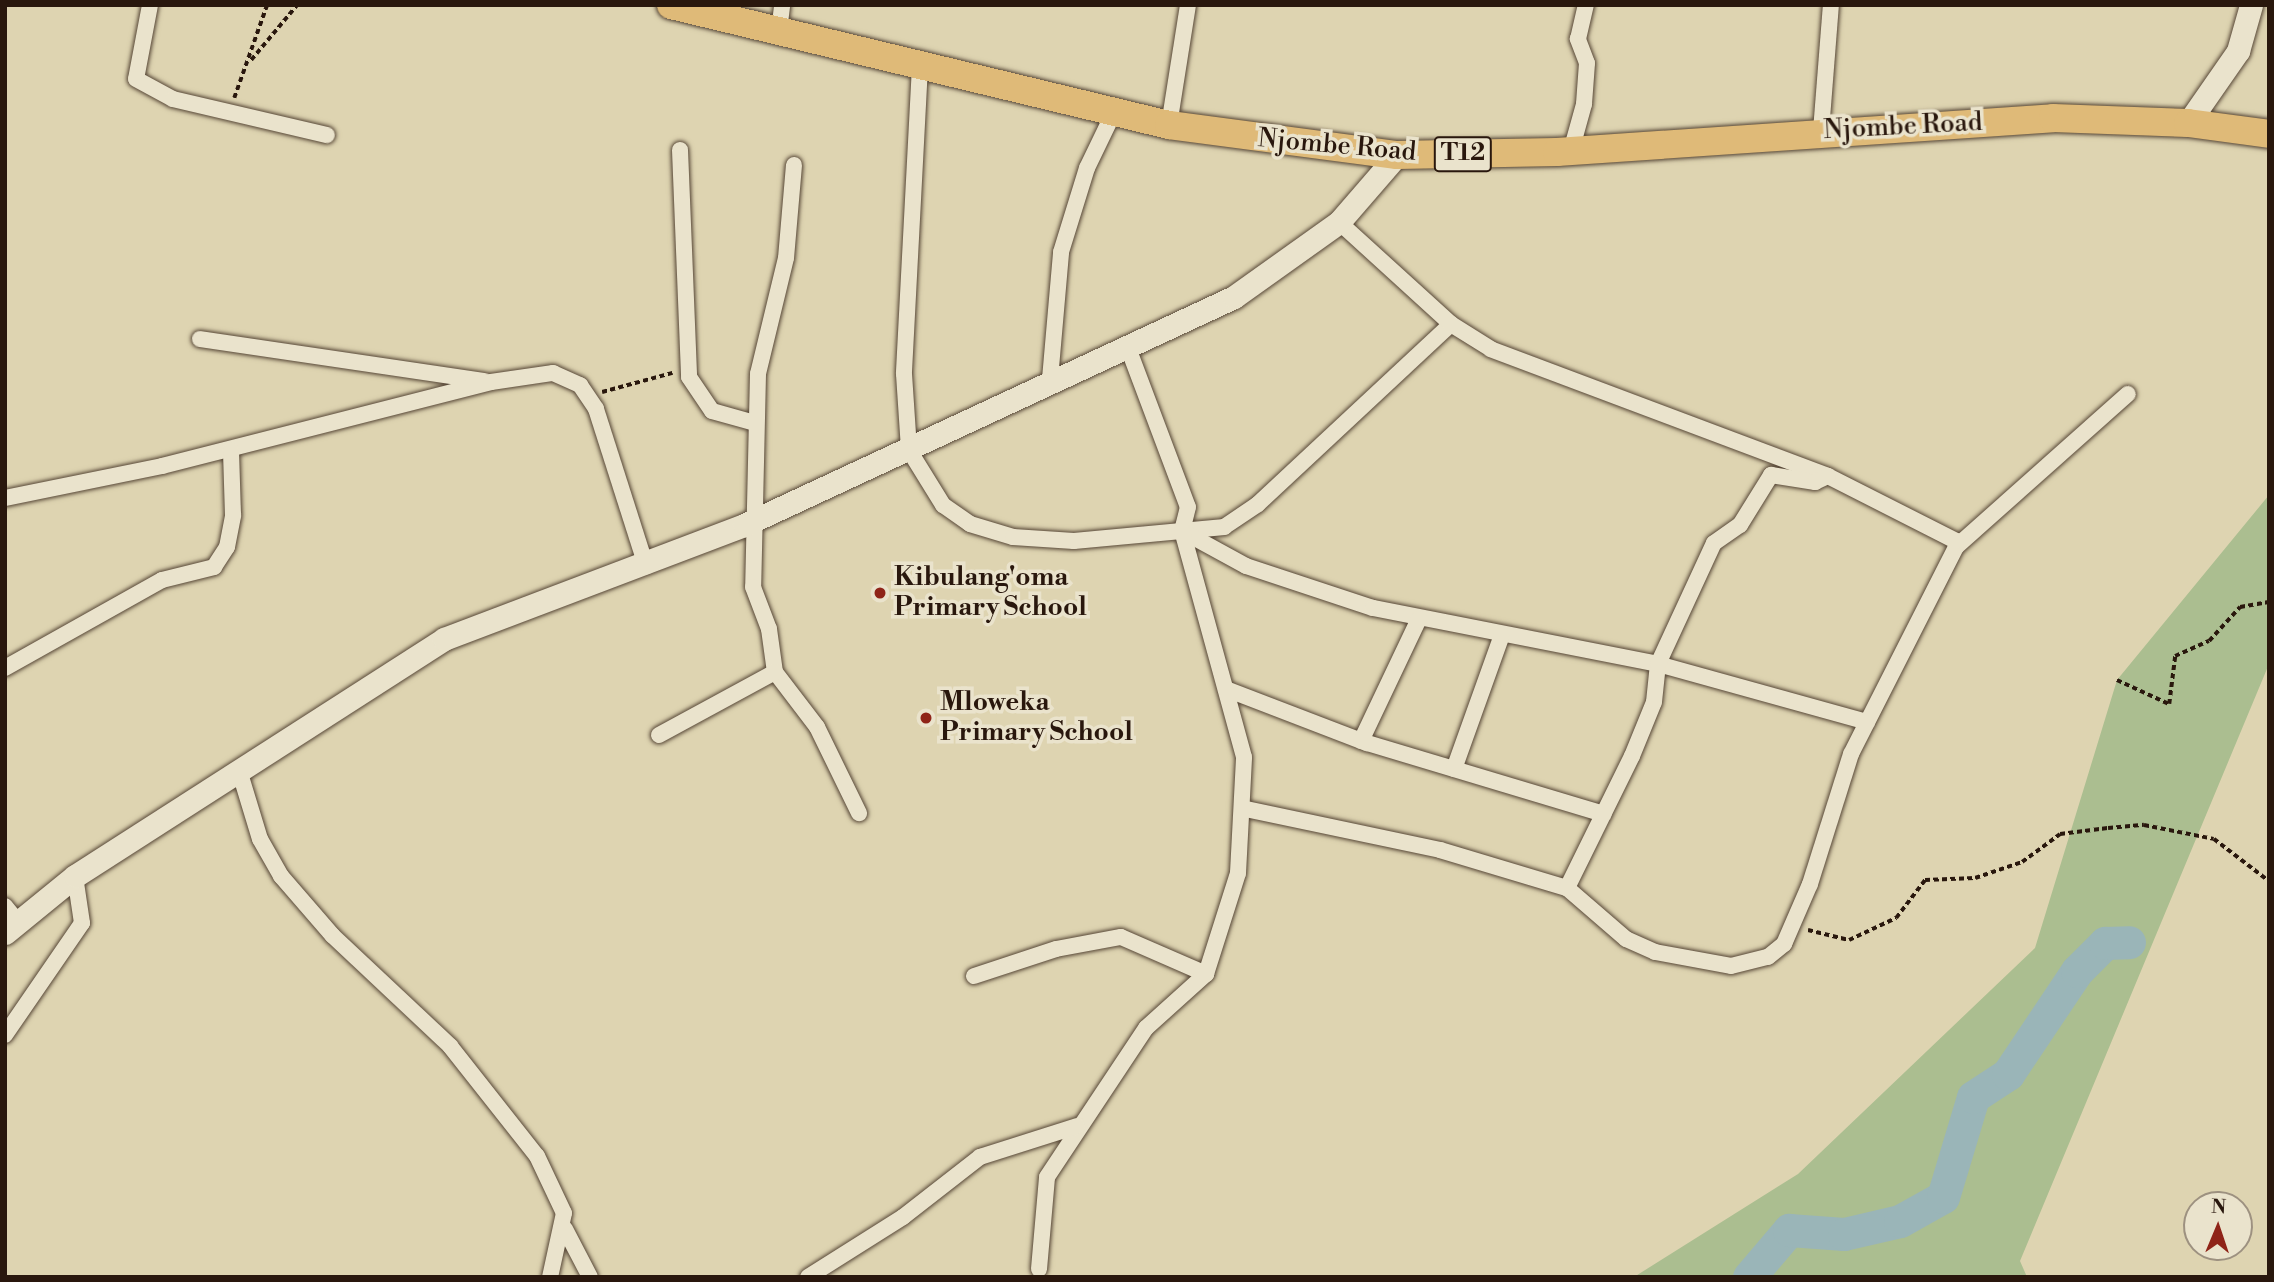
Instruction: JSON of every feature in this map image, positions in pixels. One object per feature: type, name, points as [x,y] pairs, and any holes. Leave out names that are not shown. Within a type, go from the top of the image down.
[{"type":"highway","name":"Njombe Road","points":[[671,5],[780,18],[920,66],[1113,114],[1169,125],[1398,155],[1572,151],[1821,131],[2053,118],[2188,123],[2269,134]]},
{"type":"main road","points":[[2188,123],[2238,51],[2251,5]]},
{"type":"main road","points":[[9,920],[444,639],[646,566],[755,520],[909,450],[1050,379],[1265,279],[1339,222],[1398,155]]},
{"type":"street","points":[[150,5],[136,79],[173,99],[327,135]]},
{"type":"street","points":[[1169,125],[1188,5]]},
{"type":"street","points":[[1572,151],[1584,104],[1587,64],[1578,39],[1586,5]]},
{"type":"street","points":[[1821,131],[1831,5]]},
{"type":"street","points":[[920,66],[904,374],[909,450],[943,505],[970,524],[1013,537],[1074,541],[1224,527],[1258,503],[1451,324]]},
{"type":"street","points":[[1050,379],[1061,251],[1087,168],[1113,114]]},
{"type":"street","points":[[680,150],[689,377],[712,411],[755,423]]},
{"type":"street","points":[[794,165],[786,257],[767,324],[755,423],[753,587],[769,629],[775,672],[817,727],[859,813]]},
{"type":"street","points":[[1339,222],[1451,324],[1560,378],[1828,476],[1956,541],[1956,547]]},
{"type":"street","points":[[200,340],[491,382]]},
{"type":"street","points":[[1039,1269],[1046,1177],[1077,1126],[1146,1028],[1206,974],[1238,873],[1246,809],[1244,758],[1182,531],[1188,507],[1127,345]]},
{"type":"street","points":[[5,498],[231,450],[491,382],[553,373],[590,396],[646,566]]},
{"type":"street","points":[[1246,809],[1440,850],[1567,888],[1626,939],[1686,960],[1731,966],[1768,957],[1792,926],[1867,722],[1956,547],[2128,394]]},
{"type":"street","points":[[5,668],[162,580],[214,567],[227,547],[233,515],[231,450]]},
{"type":"street","points":[[1567,888],[1604,814],[1654,702],[1658,663],[1714,543],[1740,526],[1771,475],[1815,482],[1828,476]]},
{"type":"street","points":[[1182,531],[1256,570],[1419,618],[1658,663],[1867,722]]},
{"type":"street","points":[[1361,741],[1419,618]]},
{"type":"street","points":[[1454,769],[1502,635]]},
{"type":"street","points":[[659,735],[775,672]]},
{"type":"street","points":[[1226,689],[1361,741],[1604,814]]},
{"type":"street","points":[[239,770],[260,839],[281,877],[488,1090],[558,1191],[565,1229],[590,1277]]},
{"type":"street","points":[[5,1035],[82,923],[75,877]]},
{"type":"street","points":[[974,975],[1056,949],[1121,937],[1206,974]]},
{"type":"street","points":[[808,1277],[903,1217],[980,1157],[1077,1126]]},
{"type":"street","points":[[550,1277],[565,1229]]},
{"type":"path","points":[[229,113],[267,5]]},
{"type":"path","points":[[249,62],[297,5]]},
{"type":"path","points":[[590,396],[662,372],[689,377]]},
{"type":"path","points":[[2117,680],[2169,704],[2175,656],[2209,641],[2240,607],[2269,602]]},
{"type":"path","points":[[1792,926],[1849,940],[1896,918],[1926,880],[2003,870],[2060,834],[2132,826],[2214,839],[2269,881]]},
{"type":"green space","points":[[2269,495],[2269,664],[2020,1261],[2027,1277],[1634,1277],[1798,1174],[2035,948],[2117,680]]},
{"type":"waterway","points":[[1749,1277],[1789,1230],[1844,1234],[1900,1221],[1943,1197],[1973,1097],[2008,1074],[2077,971],[2105,943],[2129,942]]},
{"type":"place","name":"Kibulang'oma Primary School","points":[[880,593]]},
{"type":"place","name":"Mloweka Primary School","points":[[926,718]]}]
